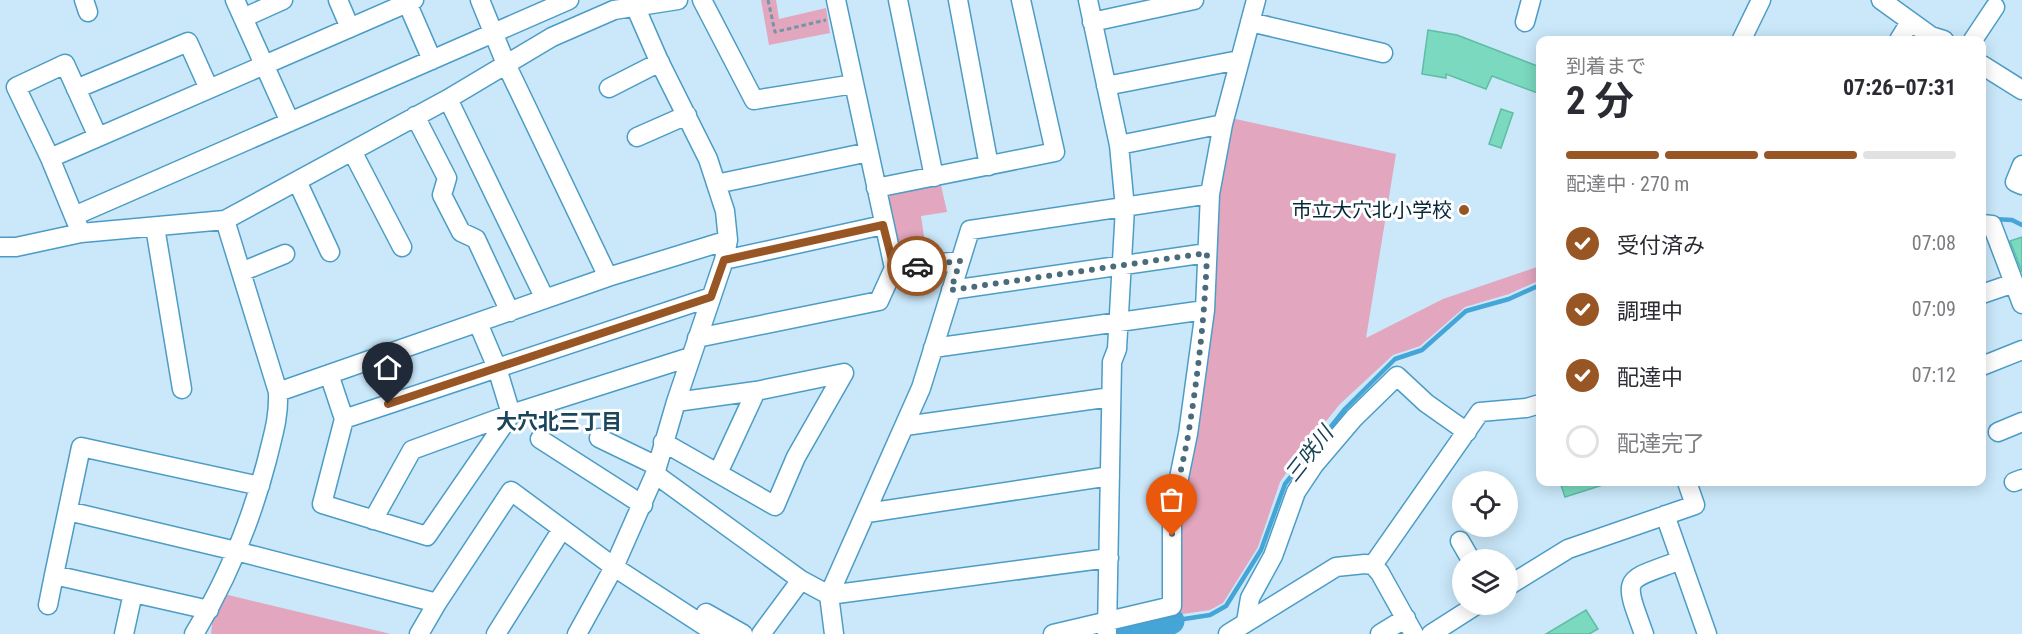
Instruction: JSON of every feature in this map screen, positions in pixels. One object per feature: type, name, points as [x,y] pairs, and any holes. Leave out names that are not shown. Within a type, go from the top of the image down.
[{"type":"street","points":[[235,0],[290,122]]},
{"type":"street","points":[[243,18],[283,0]]},
{"type":"street","points":[[338,0],[350,28]]},
{"type":"street","points":[[480,0],[506,64],[608,277]]},
{"type":"street","points":[[74,216],[569,0]]},
{"type":"street","points":[[0,247],[81,233],[225,220],[448,99],[552,37],[614,10],[678,0]]},
{"type":"street","points":[[702,0],[753,100],[854,84]]},
{"type":"street","points":[[697,338],[879,301],[894,268],[836,0]]},
{"type":"street","points":[[898,0],[934,177]]},
{"type":"street","points":[[958,0],[989,166]]},
{"type":"street","points":[[876,188],[1055,152],[1021,0]]},
{"type":"street","points":[[1088,0],[1119,145],[1125,208],[1117,349],[1112,362],[1107,628]]},
{"type":"street","points":[[1092,22],[1194,0]]},
{"type":"street","points":[[1053,634],[1107,628],[1172,606],[1172,512],[1188,434],[1205,310],[1210,194],[1223,124],[1256,0]]},
{"type":"street","points":[[1525,22],[1531,0]]},
{"type":"street","points":[[1743,36],[1761,0]]},
{"type":"street","points":[[1881,0],[1931,36]]},
{"type":"street","points":[[50,158],[409,1],[432,60]]},
{"type":"street","points":[[581,632],[643,505],[690,357],[724,260],[728,240],[725,211],[708,159],[635,6]]},
{"type":"street","points":[[1976,36],[1995,8]]},
{"type":"street","points":[[1250,22],[1383,53]]},
{"type":"street","points":[[1901,36],[1910,22]]},
{"type":"street","points":[[76,89],[188,42],[209,89]]},
{"type":"street","points":[[1106,86],[1239,60]]},
{"type":"street","points":[[609,88],[660,62]]},
{"type":"street","points":[[81,233],[50,158],[16,87],[65,64],[98,137]]},
{"type":"street","points":[[1986,68],[2022,90]]},
{"type":"street","points":[[448,99],[545,299]]},
{"type":"street","points":[[637,137],[687,115]]},
{"type":"street","points":[[415,116],[447,178],[442,195],[461,232],[476,239],[510,312]]},
{"type":"street","points":[[1119,145],[1223,124]]},
{"type":"street","points":[[352,151],[402,247]]},
{"type":"street","points":[[716,184],[868,152]]},
{"type":"street","points":[[2022,165],[2015,182],[2022,185]]},
{"type":"street","points":[[297,181],[330,252]]},
{"type":"street","points":[[834,634],[829,595],[921,388],[970,230],[1210,194]]},
{"type":"street","points":[[194,634],[209,610],[236,551],[260,486],[279,414],[278,392],[225,220]]},
{"type":"street","points":[[1986,224],[1992,225],[2022,304]]},
{"type":"street","points":[[724,260],[883,225]]},
{"type":"street","points":[[155,227],[182,389]]},
{"type":"street","points":[[278,392],[608,277],[728,240]]},
{"type":"street","points":[[951,290],[1207,253]]},
{"type":"street","points":[[241,272],[285,254]]},
{"type":"street","points":[[894,268],[960,261]]},
{"type":"street","points":[[1986,293],[2014,283]]},
{"type":"street","points":[[344,419],[711,297]]},
{"type":"street","points":[[933,348],[1205,310]]},
{"type":"street","points":[[478,322],[497,368],[511,414]]},
{"type":"street","points":[[1986,364],[2022,350]]},
{"type":"street","points":[[373,520],[412,450],[511,414],[690,357]]},
{"type":"street","points":[[663,442],[775,506],[779,502],[787,476],[844,373],[756,391],[676,402]]},
{"type":"street","points":[[329,374],[344,419],[322,504],[427,536],[511,414]]},
{"type":"street","points":[[1246,622],[1250,598],[1273,556],[1296,492],[1314,465],[1354,418],[1397,376],[1426,403],[1467,432]]},
{"type":"street","points":[[718,473],[756,391]]},
{"type":"street","points":[[904,426],[1111,397]]},
{"type":"street","points":[[1373,566],[1480,412],[1536,405]]},
{"type":"street","points":[[1998,432],[2022,422]]},
{"type":"street","points":[[599,438],[656,470],[801,580],[829,595],[1109,558]]},
{"type":"street","points":[[540,439],[643,505]]},
{"type":"street","points":[[48,605],[81,447],[260,486]]},
{"type":"street","points":[[867,513],[1110,476]]},
{"type":"street","points":[[1518,580],[1568,549],[1695,505],[1688,486]]},
{"type":"street","points":[[419,634],[511,491],[614,567],[717,634]]},
{"type":"street","points":[[68,511],[236,551],[437,603]]},
{"type":"street","points":[[1665,515],[1707,634]]},
{"type":"street","points":[[496,634],[562,529]]},
{"type":"street","points":[[1460,541],[1465,549]]},
{"type":"street","points":[[1644,634],[1629,595],[1630,584],[1635,577],[1681,560]]},
{"type":"street","points":[[1228,634],[1336,567],[1365,564],[1373,566],[1380,573],[1410,626],[1380,634]]},
{"type":"street","points":[[54,575],[209,610]]},
{"type":"street","points":[[761,634],[801,580]]},
{"type":"street","points":[[124,634],[133,593]]},
{"type":"street","points":[[677,608],[705,613],[743,634]]},
{"type":"street","points":[[1431,634],[1461,615]]},
{"type":"path","points":[[768,0],[776,32],[828,19]]},
{"type":"shaded area","points":[[761,0],[776,0],[779,19],[826,8],[830,33],[769,45]]},
{"type":"shaded area","points":[[1231,118],[1396,154],[1366,338],[1443,299],[1536,267],[1536,282],[1509,294],[1465,307],[1420,346],[1393,355],[1340,404],[1280,482],[1258,547],[1223,603],[1210,610],[1176,615],[1177,516],[1214,194]]},
{"type":"shaded area","points":[[941,185],[947,212],[921,216],[927,257],[905,262],[900,257],[888,201],[891,193]]},
{"type":"shaded area","points":[[224,594],[391,634],[211,634],[213,616]]},
{"type":"building","points":[[1428,30],[1457,35],[1536,65],[1536,92],[1492,76],[1486,89],[1446,74],[1446,78],[1422,74]]},
{"type":"building","points":[[1501,109],[1513,113],[1501,148],[1489,144]]},
{"type":"building","points":[[2022,237],[2022,272],[2010,241]]},
{"type":"building","points":[[1561,486],[1600,486],[1565,497]]},
{"type":"building","points":[[1586,610],[1598,629],[1589,634],[1546,634]]},
{"type":"waterway","name":"三咲川","points":[[1993,219],[2012,220],[2022,225]]},
{"type":"waterway","name":"三咲川","points":[[1171,621],[1210,615],[1226,606],[1261,550],[1285,484],[1345,409],[1395,359],[1422,350],[1466,311],[1509,299],[1536,287]]},
{"type":"waterway","name":"三咲川","points":[[1110,634],[1171,621]]},
{"type":"way so far","points":[[917,266],[960,261],[951,290],[1207,253],[1205,310],[1188,434],[1172,512],[1172,536]]},
{"type":"place","name":"市立大穴北小学校","points":[[1464,210]]},
{"type":"district","name":"大穴北三丁目","points":[[559,422]]},
{"type":"route","points":[[388,404],[711,297],[724,260],[883,225],[894,268],[917,266]]}]
